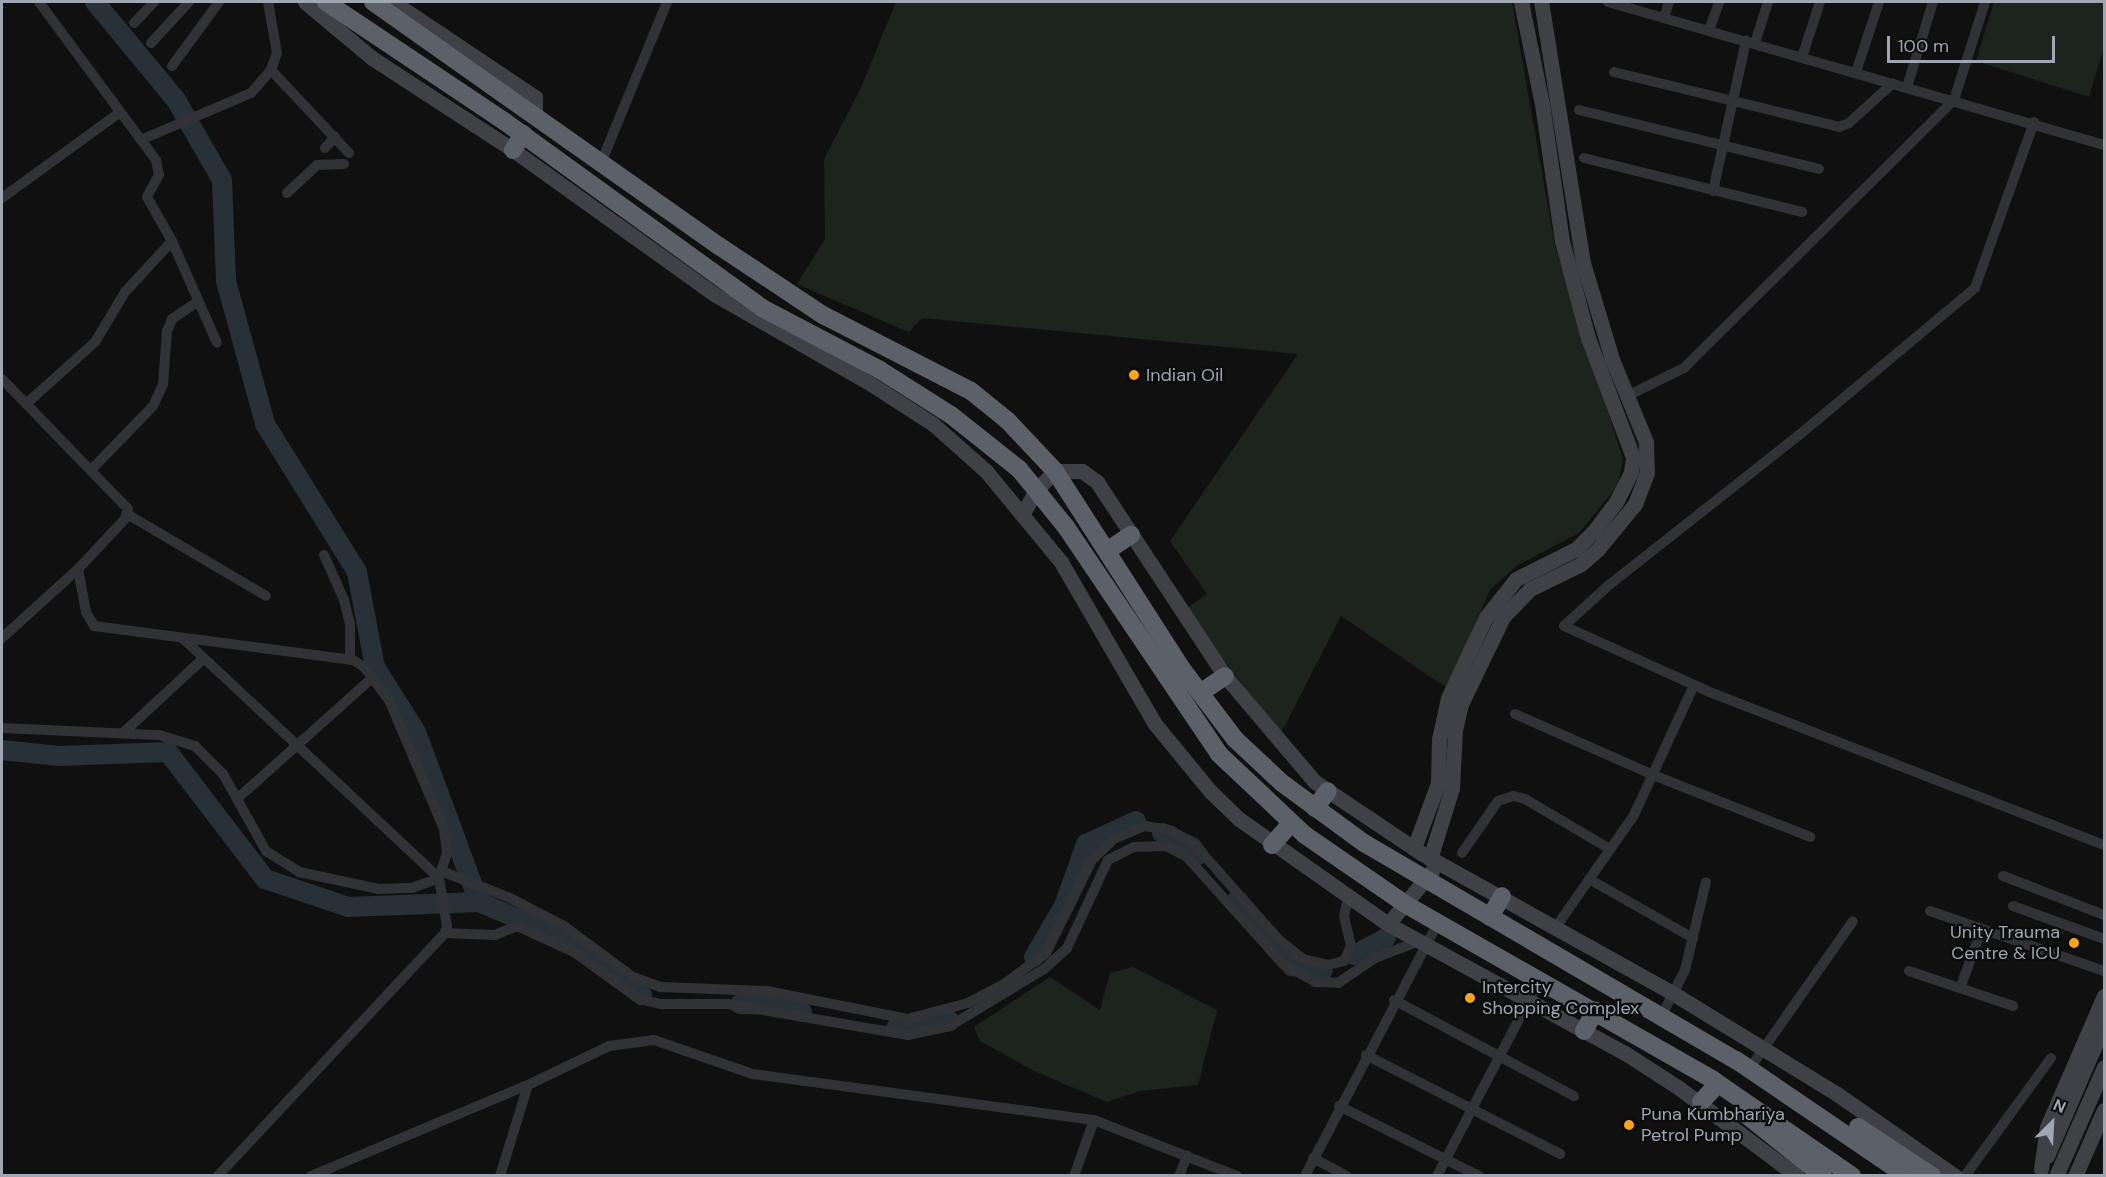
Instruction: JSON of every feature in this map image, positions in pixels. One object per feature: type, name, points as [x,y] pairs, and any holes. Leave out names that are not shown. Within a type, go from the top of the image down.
[{"type":"highway","points":[[326,2],[504,121],[518,142],[762,308],[880,370],[951,415],[1019,469],[1037,489],[1219,754],[1291,823],[1406,904],[1540,979],[1715,1082],[1852,1176]]},
{"type":"highway","points":[[374,2],[529,113],[823,315],[971,391],[1007,420],[1055,471],[1200,693],[1235,739],[1315,808],[1425,880],[1750,1068],[1907,1176]]},
{"type":"highway","points":[[1107,551],[1131,535]]},
{"type":"highway","points":[[1200,693],[1225,676]]},
{"type":"highway","points":[[1315,808],[1328,791]]},
{"type":"highway","points":[[1272,845],[1291,823]]},
{"type":"highway","points":[[1490,917],[1502,896]]},
{"type":"highway","points":[[1584,1031],[1595,1011]]},
{"type":"highway","points":[[1701,1102],[1715,1082]]},
{"type":"highway","points":[[1715,1082],[1724,1096],[1823,1176]]},
{"type":"highway","points":[[1791,1095],[1799,1087],[1932,1176]]},
{"type":"street","points":[[39,2],[119,112],[143,139],[159,168],[147,197],[172,241],[217,343]]},
{"type":"street","points":[[134,23],[154,2]]},
{"type":"street","points":[[151,43],[189,2]]},
{"type":"street","points":[[172,66],[219,2]]},
{"type":"street","points":[[143,139],[251,93],[271,70],[277,53],[268,2]]},
{"type":"street","points":[[305,2],[372,58],[518,142],[714,294],[871,384],[933,424],[986,471],[1023,513],[1061,562],[1155,724],[1210,791],[1272,845],[1388,924],[1584,1031],[1701,1102],[1797,1176]]},
{"type":"street","points":[[393,2],[535,97],[529,113]]},
{"type":"street","points":[[601,163],[667,2]]},
{"type":"street","points":[[1414,848],[1438,783],[1442,718],[1486,617],[1516,579],[1576,549],[1616,502],[1632,472],[1633,458],[1588,338],[1562,241],[1542,104],[1521,2]]},
{"type":"street","points":[[1388,924],[1425,880],[1434,861],[1452,788],[1455,730],[1461,704],[1503,617],[1530,589],[1581,564],[1620,526],[1641,489],[1647,466],[1646,442],[1627,396],[1583,263],[1541,2]]},
{"type":"street","points":[[1616,2],[1664,18],[2034,122],[2104,145]]},
{"type":"street","points":[[1664,18],[1669,2]]},
{"type":"street","points":[[1710,30],[1719,2]]},
{"type":"street","points":[[1713,191],[1733,101],[1751,42],[1768,2]]},
{"type":"street","points":[[1802,57],[1820,2]]},
{"type":"street","points":[[1856,72],[1879,2]]},
{"type":"street","points":[[1907,87],[1933,2]]},
{"type":"street","points":[[1627,396],[1684,368],[1954,100],[1985,2]]},
{"type":"street","points":[[271,70],[350,153]]},
{"type":"street","points":[[1614,72],[1845,127],[1893,83]]},
{"type":"street","points":[[1579,110],[1819,169]]},
{"type":"street","points":[[2,198],[119,112]]},
{"type":"street","points":[[2034,122],[1975,288],[1799,435],[1610,584],[1564,626],[1694,685],[2104,845]]},
{"type":"street","points":[[325,148],[335,137]]},
{"type":"street","points":[[1584,158],[1802,212]]},
{"type":"street","points":[[287,193],[317,165],[344,164]]},
{"type":"street","points":[[26,404],[95,342],[125,292],[172,241]]},
{"type":"street","points":[[92,469],[153,406],[164,385],[167,331],[172,319],[199,301]]},
{"type":"street","points":[[2,379],[126,503],[127,514],[78,569],[2,638]]},
{"type":"street","points":[[1023,513],[1037,489],[1055,471],[1071,468],[1097,482],[1225,676],[1315,782],[1434,861],[1502,896],[1674,994],[1837,1094],[1955,1176]]},
{"type":"street","points":[[127,514],[266,596]]},
{"type":"street","points":[[324,555],[346,608],[350,660]]},
{"type":"street","points":[[78,569],[86,612],[94,626],[350,660],[364,667],[406,735],[444,829],[447,853],[441,878],[446,930],[218,1176]]},
{"type":"street","points":[[184,639],[441,878],[508,897],[564,926],[633,977],[661,987],[767,991],[907,1018],[968,1003],[1004,984],[1046,954],[1092,860],[1114,839],[1145,826],[1172,831],[1195,845],[1279,940],[1303,959],[1328,965],[1344,961],[1351,946],[1344,916],[1348,898]]},
{"type":"street","points":[[123,733],[204,658]]},
{"type":"street","points":[[238,798],[372,678]]},
{"type":"street","points":[[1556,927],[1634,815],[1694,685]]},
{"type":"street","points":[[1515,714],[1653,775],[1810,837]]},
{"type":"street","points":[[2,728],[159,735],[195,746],[223,774],[266,851],[299,872],[378,889],[412,888],[441,878]]},
{"type":"street","points":[[1462,853],[1498,801],[1513,796],[1526,799],[1610,849]]},
{"type":"street","points":[[446,930],[495,935],[517,926],[574,952],[639,999],[661,1004],[728,1004],[908,1035],[950,1026],[1044,969],[1067,948],[1108,860],[1134,847],[1166,846],[1186,856],[1283,964],[1315,982],[1338,983],[1376,958],[1422,943]]},
{"type":"street","points":[[2003,876],[2104,915]]},
{"type":"street","points":[[1589,879],[1692,938]]},
{"type":"street","points":[[1661,1017],[1674,994],[1692,938],[1706,882]]},
{"type":"street","points":[[2013,906],[2104,939]]},
{"type":"street","points":[[1930,912],[2104,970]]},
{"type":"street","points":[[1750,1068],[1853,921]]},
{"type":"street","points":[[1305,1176],[1422,943],[1438,923]]},
{"type":"street","points":[[1960,988],[1982,929]]},
{"type":"street","points":[[1909,971],[2013,1006]]},
{"type":"street","points":[[1437,1176],[1540,979]]},
{"type":"street","points":[[2040,1172],[2047,1127],[2104,996]]},
{"type":"street","points":[[1394,1000],[1498,1058],[1574,1096]]},
{"type":"street","points":[[2040,1172],[2104,1024]]},
{"type":"street","points":[[311,1176],[528,1085],[609,1046],[654,1040],[753,1074],[1094,1120],[1237,1176]]},
{"type":"street","points":[[1366,1055],[1560,1154]]},
{"type":"street","points":[[1965,1176],[2051,1058]]},
{"type":"street","points":[[2056,1176],[2104,1067]]},
{"type":"street","points":[[500,1176],[528,1085]]},
{"type":"street","points":[[1339,1106],[1479,1176]]},
{"type":"street","points":[[2075,1176],[2104,1110]]},
{"type":"street","points":[[1074,1176],[1094,1120]]},
{"type":"street","points":[[1179,1176],[1186,1156]]},
{"type":"street","points":[[1313,1158],[1347,1176]]},
{"type":"shaded area","points":[[896,2],[1512,2],[1555,246],[1623,459],[1618,485],[1579,533],[1516,566],[1490,590],[1447,688],[1341,616],[1281,733],[1184,610],[1207,594],[1170,541],[1298,354],[922,318],[909,332],[797,284],[825,239],[824,159],[860,90]]},
{"type":"shaded area","points":[[1994,2],[2104,2],[2104,47],[2089,97],[1976,61]]},
{"type":"shaded area","points":[[1133,967],[1217,1010],[1198,1085],[1140,1091],[1107,1102],[1034,1071],[980,1041],[974,1027],[1050,977],[1100,1010],[1110,973]]},
{"type":"waterway","points":[[95,2],[176,100],[222,180],[226,281],[265,424],[357,572],[375,667],[416,732],[479,902]]},
{"type":"waterway","points":[[2,750],[59,756],[168,752],[265,879],[348,907],[479,902],[578,944],[642,995]]},
{"type":"waterway","points":[[1034,957],[1064,906],[1086,844],[1136,821]]},
{"type":"waterway","points":[[1162,833],[1192,847],[1198,855]]},
{"type":"waterway","points":[[1237,900],[1292,966],[1323,971]]},
{"type":"waterway","points":[[1354,955],[1386,938]]},
{"type":"waterway","points":[[740,1004],[781,1005],[802,1012]]},
{"type":"waterway","points":[[896,1028],[950,1021]]},
{"type":"place","name":"Indian Oil","points":[[1134,375]]},
{"type":"place","name":"Unity Trauma Centre & ICU","points":[[2074,943]]},
{"type":"place","name":"Intercity Shopping Complex","points":[[1470,998]]},
{"type":"place","name":"Puna Kumbhariya Petrol Pump","points":[[1629,1125]]}]
